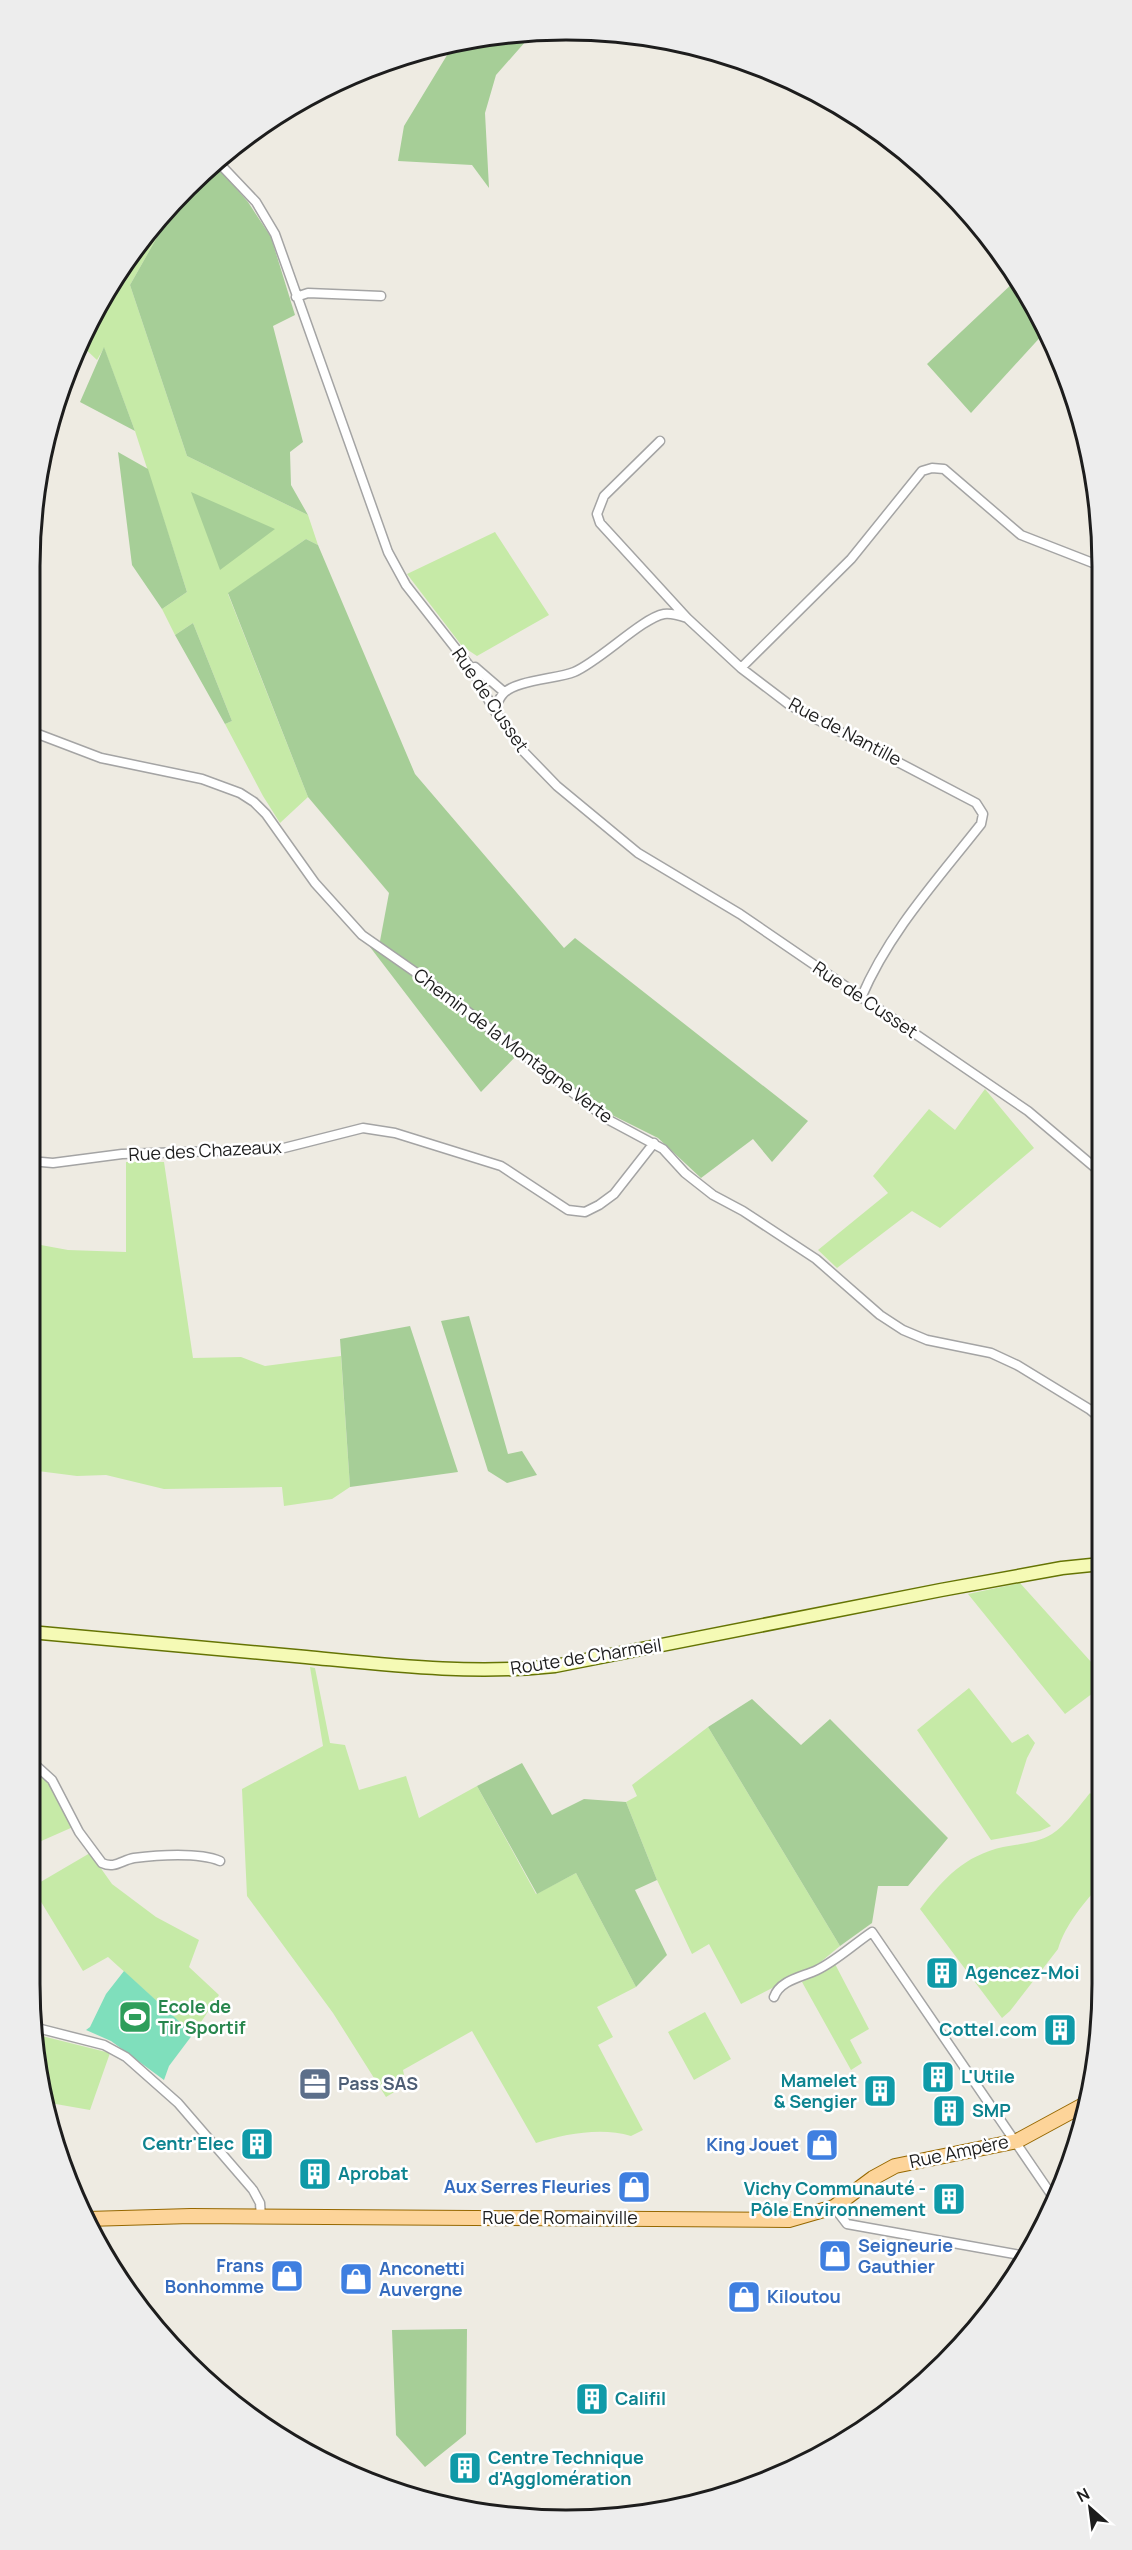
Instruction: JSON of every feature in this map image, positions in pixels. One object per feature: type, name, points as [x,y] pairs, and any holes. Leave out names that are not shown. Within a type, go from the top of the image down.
[{"type":"main road","name":"Route de Charmeil","points":[[40,1633],[357,1662],[461,1670],[509,1671],[563,1664],[941,1590],[1062,1568],[1092,1565]]},
{"type":"main road","name":"Rue Ampère","points":[[834,2207],[873,2178],[895,2166],[1017,2141],[1076,2109]]},
{"type":"main road","name":"Rue de Romainville","points":[[96,2218],[789,2220],[834,2207]]},
{"type":"street","name":"Rue de Cusset","points":[[224,168],[256,202],[275,234],[388,552],[406,585],[471,668],[494,710],[524,752],[557,786],[615,837],[741,914],[1028,1111],[1092,1164]]},
{"type":"street","points":[[296,297],[309,293],[381,296]]},
{"type":"street","name":"Rue de Nantille","points":[[660,441],[604,496],[597,514],[600,523],[666,592],[687,618],[741,668],[791,706],[904,763],[981,808],[983,814],[981,824],[897,931],[875,966],[861,998]]},
{"type":"street","points":[[741,668],[851,559],[922,471],[932,468],[944,469],[1021,535],[1092,563]]},
{"type":"street","points":[[664,614],[667,603],[666,592]]},
{"type":"street","points":[[494,710],[504,692],[530,682],[573,672],[598,658],[648,622],[664,614],[687,618]]},
{"type":"street","points":[[471,668],[475,667],[504,692]]},
{"type":"street","name":"Chemin de la Montagne Verte","points":[[40,735],[101,758],[222,785],[254,802],[274,824],[315,883],[362,935],[428,981],[531,1063],[608,1119],[663,1149],[685,1173],[712,1195],[743,1211],[816,1259],[880,1315],[903,1330],[927,1340],[991,1353],[1017,1365],[1092,1411]]},
{"type":"street","name":"Rue des Chazeaux","points":[[40,1162],[53,1163],[122,1154],[280,1149],[363,1128],[395,1132],[501,1166],[568,1210],[585,1212],[614,1194],[641,1156],[654,1143]]},
{"type":"street","points":[[40,1769],[52,1780],[79,1832],[102,1863],[115,1865],[129,1858],[143,1857],[208,1856],[220,1861]]},
{"type":"street","points":[[774,1997],[776,1989],[782,1984],[820,1969],[872,1932],[1049,2190]]},
{"type":"street","points":[[43,2030],[104,2045],[126,2057],[178,2103],[253,2190],[260,2203],[261,2217]]},
{"type":"street","points":[[834,2207],[847,2224],[1016,2254]]},
{"type":"green space","points":[[525,43],[496,75],[485,113],[489,188],[472,165],[398,161],[404,126],[448,54]]},
{"type":"green space","points":[[221,170],[248,202],[271,237],[295,315],[273,326],[303,442],[290,452],[291,485],[308,515],[187,456],[130,285],[158,235],[194,194]]},
{"type":"green space","points":[[158,235],[130,285],[187,456],[308,515],[318,545],[306,539],[228,594],[308,797],[280,823],[225,724],[232,721],[193,623],[175,635],[162,609],[187,592],[135,431],[104,348],[97,360],[87,351],[95,334],[129,274]]},
{"type":"green space","points":[[1010,286],[1039,339],[971,413],[927,364]]},
{"type":"green space","points":[[104,347],[135,431],[80,402]]},
{"type":"green space","points":[[118,452],[148,469],[187,592],[162,609],[132,565]]},
{"type":"green space","points":[[191,492],[275,529],[220,570]]},
{"type":"green space","points":[[495,532],[549,615],[477,656],[462,646],[407,574]]},
{"type":"green space","points":[[306,539],[318,545],[415,774],[564,948],[575,938],[808,1121],[772,1162],[753,1139],[701,1178],[658,1138],[608,1113],[523,1049],[481,1092],[370,947],[380,941],[389,893],[308,797],[228,593]]},
{"type":"green space","points":[[193,623],[232,721],[225,724],[175,635]]},
{"type":"green space","points":[[985,1089],[1034,1148],[940,1228],[912,1211],[837,1268],[818,1250],[888,1193],[873,1176],[929,1109],[955,1130]]},
{"type":"green space","points":[[126,1162],[164,1162],[193,1358],[241,1357],[265,1366],[341,1356],[350,1487],[332,1499],[284,1506],[282,1487],[164,1489],[106,1475],[77,1476],[40,1471],[40,1245],[68,1250],[126,1252]]},
{"type":"green space","points":[[469,1316],[508,1454],[522,1451],[537,1475],[507,1483],[488,1471],[441,1321]]},
{"type":"green space","points":[[410,1326],[458,1472],[350,1487],[340,1339]]},
{"type":"green space","points":[[1020,1583],[1092,1663],[1092,1694],[1065,1714],[968,1594]]},
{"type":"green space","points":[[310,1667],[315,1668],[330,1743],[345,1745],[359,1790],[406,1776],[419,1818],[477,1786],[536,1894],[576,1873],[636,1987],[597,2007],[613,2037],[598,2045],[643,2130],[631,2136],[595,2132],[536,2143],[472,2031],[403,2070],[406,2085],[386,2097],[333,2013],[247,1896],[242,1789],[323,1746]]},
{"type":"green space","points":[[969,1688],[1012,1743],[1028,1734],[1035,1743],[1027,1758],[1016,1793],[1051,1826],[1040,1831],[991,1840],[917,1730]]},
{"type":"green space","points":[[752,1699],[801,1745],[830,1719],[948,1838],[908,1886],[878,1886],[872,1923],[840,1946],[708,1727]]},
{"type":"green space","points":[[708,1727],[840,1946],[817,1965],[741,2004],[709,1944],[692,1954],[657,1880],[626,1802],[637,1796],[632,1785]]},
{"type":"green space","points":[[522,1763],[552,1815],[584,1799],[626,1802],[657,1880],[635,1890],[667,1955],[636,1987],[576,1873],[537,1894],[477,1786]]},
{"type":"green space","points":[[40,1776],[48,1780],[73,1827],[40,1842]]},
{"type":"green space","points":[[1090,1793],[1092,1795],[1092,1894],[1071,1922],[1058,1949],[1010,2011],[1002,2018],[920,1909],[947,1878],[966,1862],[989,1851],[1047,1837],[1067,1821]]},
{"type":"green space","points":[[90,1853],[112,1884],[156,1917],[199,1940],[189,1967],[219,1995],[193,2034],[108,1957],[83,1971],[40,1900],[40,1882]]},
{"type":"green space","points":[[835,1964],[869,2029],[850,2040],[862,2063],[851,2070],[802,1982]]},
{"type":"green space","name":"Ecole de Tir Sportif","points":[[124,1971],[193,2034],[169,2066],[164,2080],[111,2041],[86,2030],[90,2027],[106,1994]]},
{"type":"green space","points":[[705,2012],[731,2059],[694,2080],[668,2032]]},
{"type":"green space","points":[[44,2036],[110,2053],[90,2110],[55,2104]]},
{"type":"green space","points":[[467,2329],[466,2434],[425,2467],[396,2435],[392,2330]]},
{"type":"place","name":"Agencez-Moi","points":[[942,1973]]},
{"type":"place","name":"Ecole de Tir Sportif","points":[[135,2017]]},
{"type":"place","name":"Cottel.com","points":[[1060,2030]]},
{"type":"place","name":"L'Utile","points":[[938,2077]]},
{"type":"place","name":"Pass SAS","points":[[315,2084]]},
{"type":"place","name":"Mamelet & Sengier","points":[[880,2091]]},
{"type":"place","name":"SMP","points":[[949,2111]]},
{"type":"place","name":"Centr'Elec","points":[[257,2144]]},
{"type":"place","name":"King Jouet","points":[[822,2145]]},
{"type":"place","name":"Aprobat","points":[[315,2174]]},
{"type":"place","name":"Aux Serres Fleuries","points":[[634,2187]]},
{"type":"place","name":"Vichy Communauté - Pôle Environnement","points":[[949,2199]]},
{"type":"place","name":"Seigneurie Gauthier","points":[[835,2256]]},
{"type":"place","name":"Frans Bonhomme","points":[[287,2276]]},
{"type":"place","name":"Anconetti Auvergne","points":[[356,2279]]},
{"type":"place","name":"Kiloutou","points":[[744,2297]]},
{"type":"place","name":"Califil","points":[[592,2399]]},
{"type":"place","name":"Centre Technique d'Agglomération","points":[[465,2468]]}]
